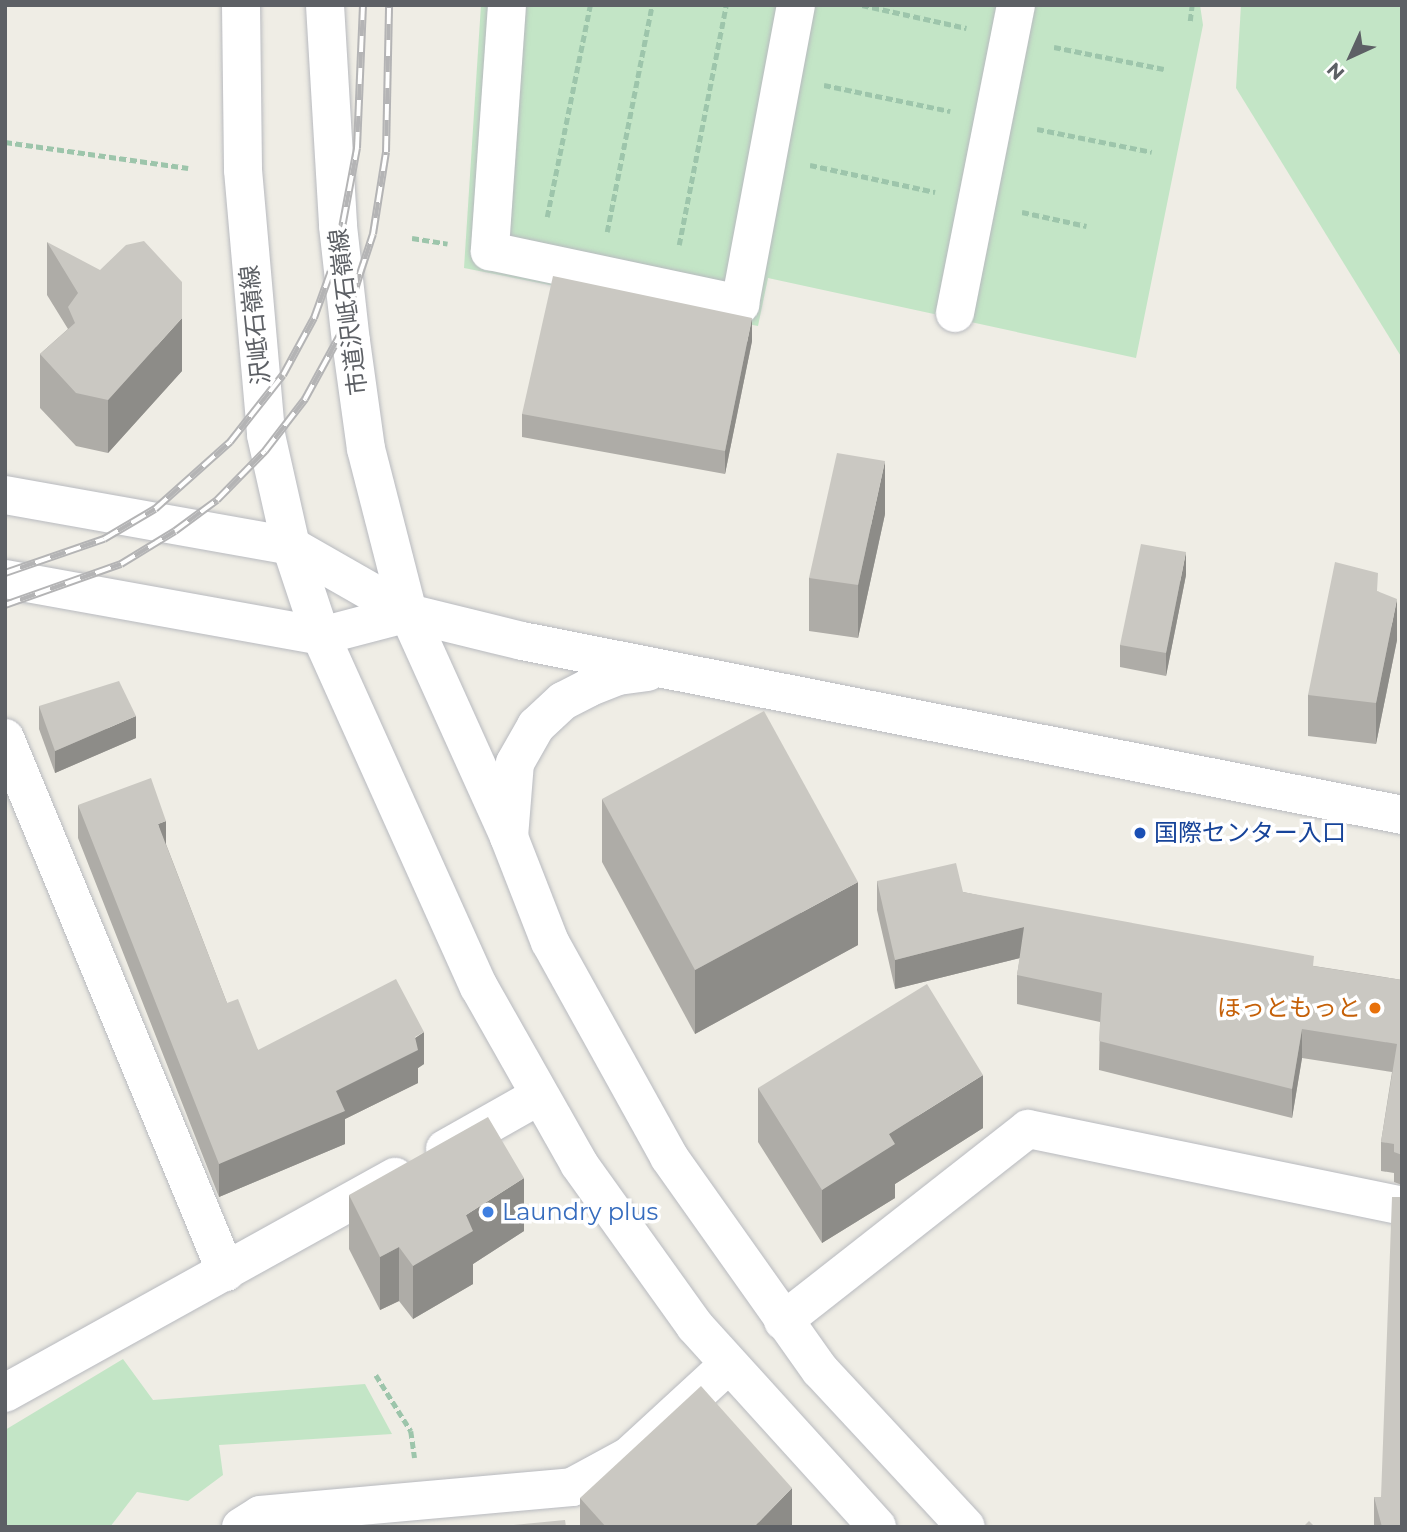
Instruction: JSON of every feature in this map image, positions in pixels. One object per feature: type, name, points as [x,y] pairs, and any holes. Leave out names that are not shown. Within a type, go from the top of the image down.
[{"type":"street","name":"沢岻石嶺線","points":[[241,5],[249,272],[266,435],[291,546],[321,636],[473,975],[537,1097],[618,1223],[727,1366],[877,1527]]},
{"type":"street","name":"市道沢岻石嶺線","points":[[325,5],[338,226],[351,341],[366,449],[408,613],[509,836],[550,942],[606,1050],[669,1157],[783,1321],[870,1427],[966,1527]]},
{"type":"street","points":[[507,5],[490,251],[740,304],[796,5]]},
{"type":"street","points":[[955,313],[1016,5]]},
{"type":"street","points":[[5,495],[291,546],[408,613],[661,671],[1402,815]]},
{"type":"street","points":[[5,579],[321,636],[408,613]]},
{"type":"street","points":[[509,836],[515,763],[536,726],[563,701],[587,688],[618,676],[661,671]]},
{"type":"street","points":[[5,738],[226,1272]]},
{"type":"street","points":[[5,1393],[537,1097]]},
{"type":"street","points":[[783,1321],[1028,1129],[1402,1206]]},
{"type":"street","points":[[241,1527],[260,1514],[572,1487],[629,1456],[727,1366]]},
{"type":"path","points":[[538,262],[590,5]]},
{"type":"path","points":[[599,274],[652,5]]},
{"type":"path","points":[[670,290],[726,5]]},
{"type":"path","points":[[1190,21],[1192,5]]},
{"type":"path","points":[[5,142],[188,168]]},
{"type":"path","points":[[768,156],[1087,226]]},
{"type":"path","points":[[376,1375],[411,1431],[422,1499]]},
{"type":"green space","points":[[481,5],[1200,5],[1203,25],[1136,358],[768,278],[758,326],[464,268]]},
{"type":"green space","points":[[1241,5],[1402,5],[1402,358],[1236,88]]},
{"type":"green space","points":[[123,1359],[153,1400],[365,1384],[392,1434],[219,1445],[223,1475],[188,1501],[137,1492],[110,1527],[5,1527],[5,1430]]},
{"type":"building","points":[[144,241],[182,282],[182,318],[108,400],[76,393],[40,354],[75,323],[68,307],[78,293],[47,242],[100,270],[126,245]]},
{"type":"building","points":[[553,276],[752,318],[725,451],[522,414]]},
{"type":"building","points":[[837,453],[885,461],[858,585],[809,578]]},
{"type":"building","points":[[1141,544],[1186,552],[1166,653],[1120,645]]},
{"type":"building","points":[[1335,562],[1378,573],[1377,591],[1397,599],[1376,703],[1308,695]]},
{"type":"building","points":[[119,681],[136,716],[55,751],[39,706]]},
{"type":"building","points":[[764,711],[858,882],[695,970],[602,799]]},
{"type":"building","points":[[151,778],[166,821],[158,824],[227,1003],[238,999],[258,1050],[396,979],[424,1032],[415,1037],[418,1050],[336,1091],[345,1111],[219,1164],[78,805]]},
{"type":"building","points":[[956,863],[963,892],[1314,956],[1313,966],[1402,980],[1402,1155],[1394,1152],[1394,1144],[1381,1142],[1397,1044],[1302,1029],[1292,1089],[1099,1041],[1102,993],[1017,975],[1024,927],[895,960],[877,881]]},
{"type":"building","points":[[927,984],[983,1075],[889,1134],[895,1144],[822,1190],[758,1088]]},
{"type":"building","points":[[488,1117],[524,1178],[466,1215],[473,1231],[413,1266],[399,1247],[380,1257],[349,1195]]},
{"type":"building","points":[[1392,1197],[1402,1197],[1402,1527],[1382,1527],[1374,1497],[1381,1497]]},
{"type":"building","points":[[701,1386],[792,1488],[754,1527],[606,1527],[580,1498]]},
{"type":"building","points":[[565,1520],[566,1527],[493,1527]]},
{"type":"building","points":[[1309,1521],[1315,1527],[1303,1527]]},
{"type":"railway","points":[[5,573],[104,539],[155,509],[230,442],[283,375],[314,318],[337,254],[357,148],[363,5]]},
{"type":"railway","points":[[5,605],[121,564],[175,531],[217,500],[265,451],[305,399],[340,335],[373,234],[386,152],[389,5]]},
{"type":"place","name":"国際センター入口","points":[[1140,833]]},
{"type":"place","name":"ほっともっと","points":[[1375,1008]]},
{"type":"place","name":"Laundry plus","points":[[488,1212]]}]
